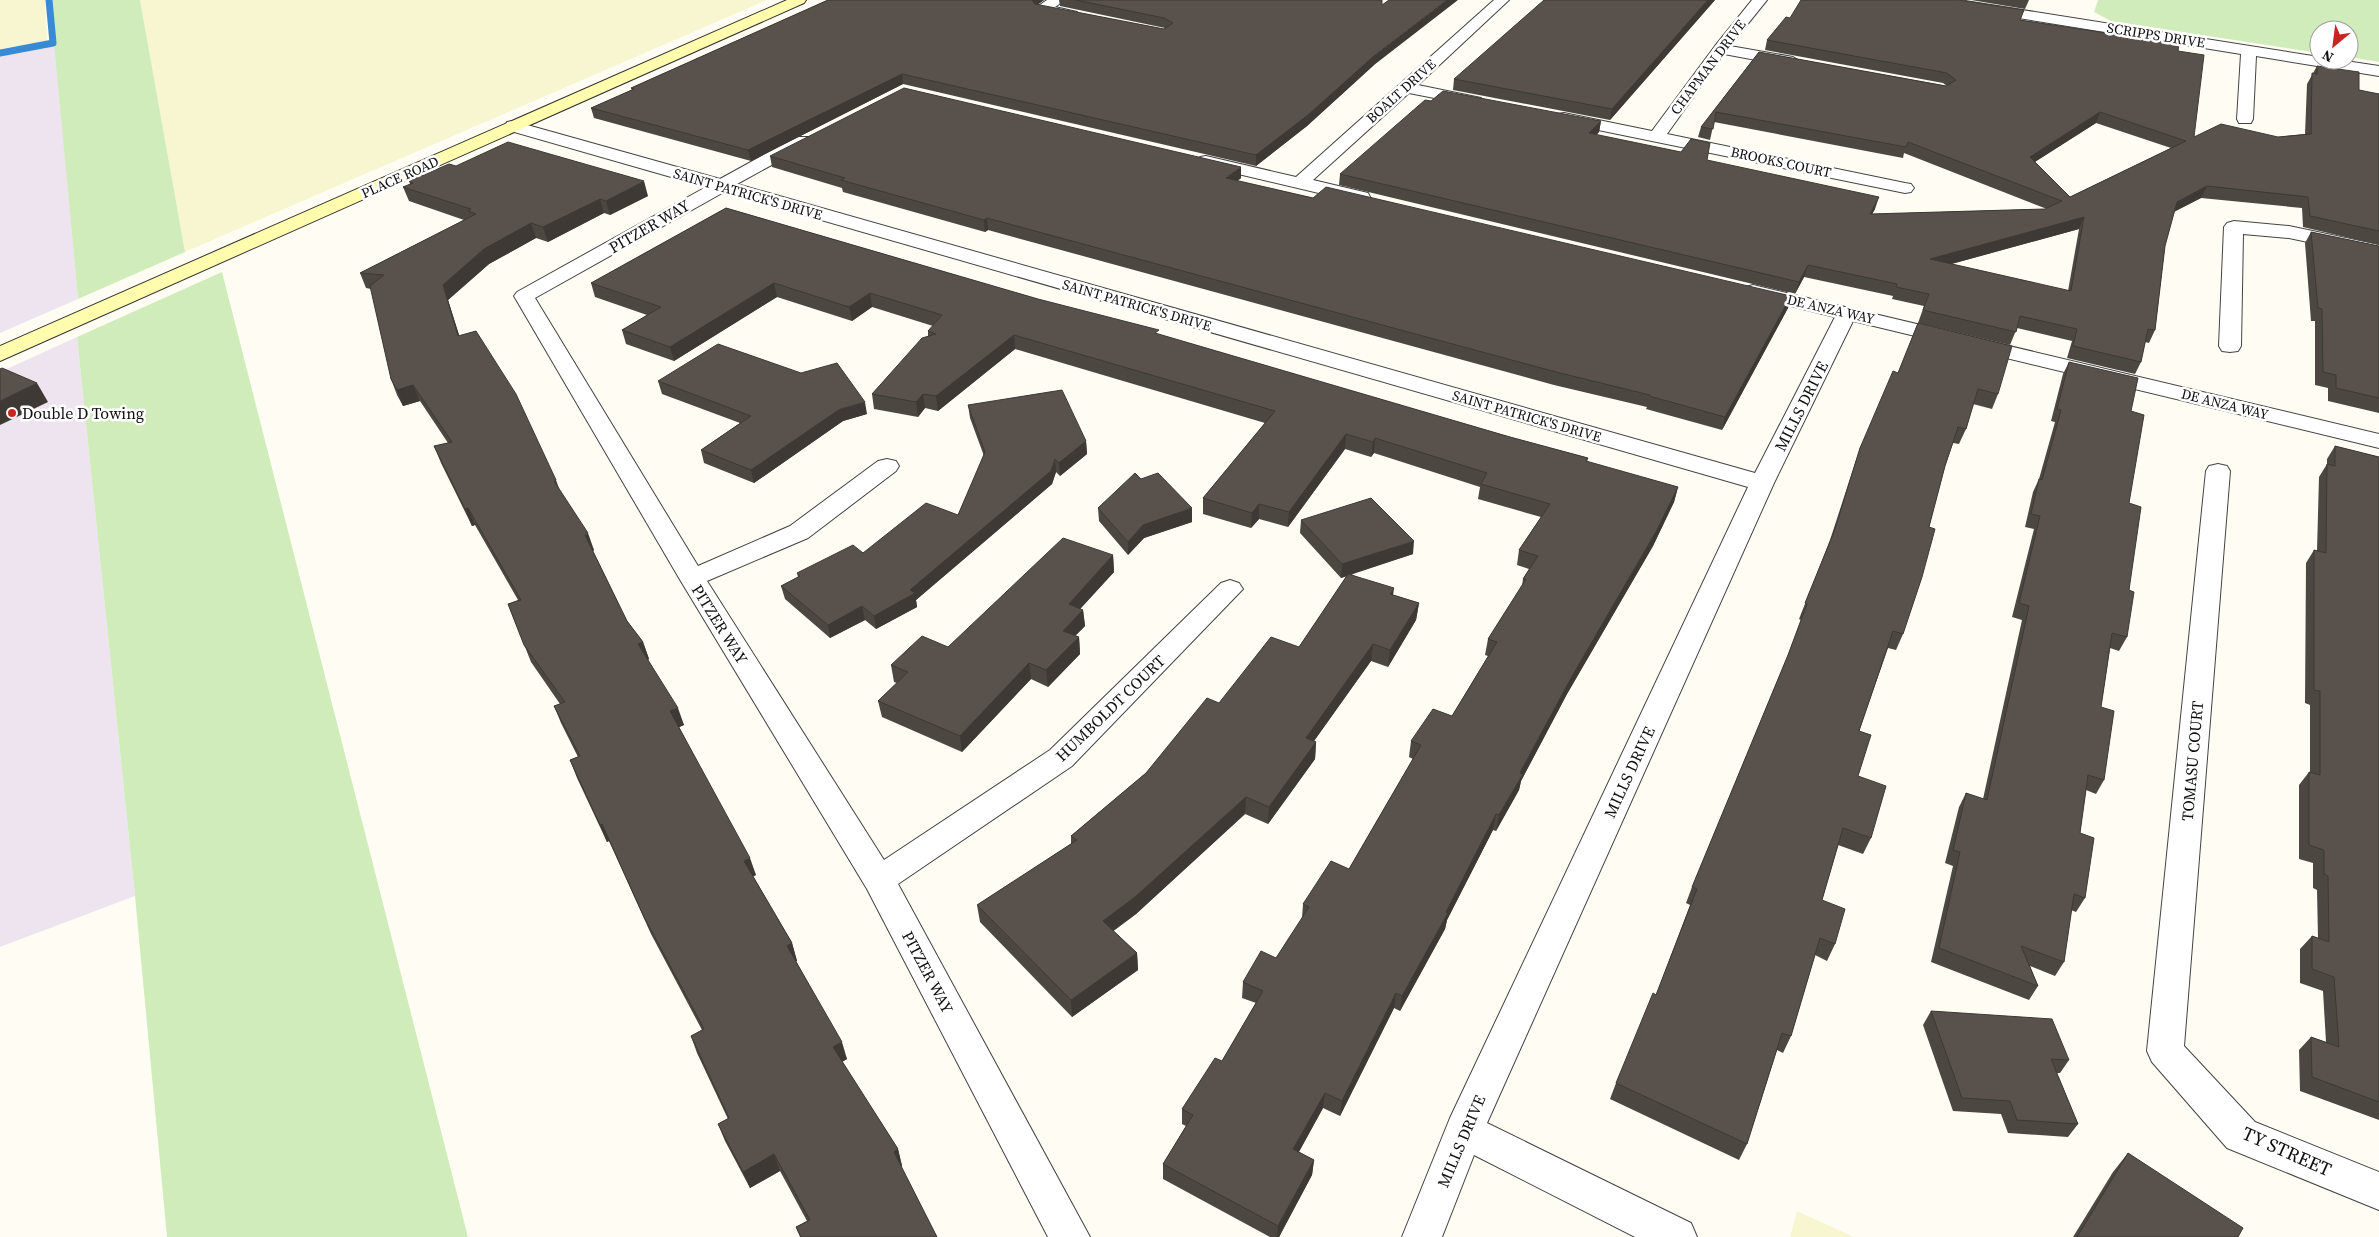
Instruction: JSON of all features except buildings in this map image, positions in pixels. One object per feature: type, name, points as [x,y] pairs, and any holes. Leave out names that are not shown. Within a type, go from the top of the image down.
[{"type":"street","name":"PLACE ROAD","points":[[0,354],[799,0]]},
{"type":"street","points":[[1058,0],[1041,9],[1088,18]]},
{"type":"street","name":"BOALT DRIVE","points":[[1300,183],[1502,0]]},
{"type":"street","name":"CHAPMAN DRIVE","points":[[1657,136],[1720,49],[1760,0]]},
{"type":"street","name":"SCRIPPS DRIVE","points":[[1932,0],[2061,13],[2249,50],[2379,71]]},
{"type":"street","points":[[1720,49],[1807,65]]},
{"type":"street","points":[[2245,119],[2249,50]]},
{"type":"street","points":[[1405,87],[1492,104]]},
{"type":"street","name":"BROOKS COURT","points":[[1550,115],[1905,188]]},
{"type":"street","name":"SAINT PATRICK'S DRIVE","points":[[513,126],[1762,483]]},
{"type":"street","name":"PITZER WAY","points":[[812,136],[524,296],[692,578],[878,880],[1070,1237]]},
{"type":"street","points":[[1184,156],[1377,201]]},
{"type":"street","points":[[2230,346],[2234,227],[2289,232],[2379,251]]},
{"type":"street","name":"DE ANZA WAY","points":[[1732,286],[2379,441]]},
{"type":"street","name":"MILLS DRIVE","points":[[1422,1237],[1464,1131],[1762,483],[1848,313]]},
{"type":"street","points":[[692,578],[799,532],[887,466]]},
{"type":"street","name":"TOMASU COURT","points":[[2165,1051],[2218,471]]},
{"type":"street","name":"HUMBOLDT COURT","points":[[878,880],[1062,758],[1230,589]]},
{"type":"street","name":"TY STREET","points":[[2165,1051],[2241,1135],[2379,1191]]},
{"type":"street","points":[[1464,1131],[1677,1237]]},
{"type":"shaded area","points":[[55,44],[78,299],[0,333],[0,54]]},
{"type":"shaded area","points":[[77,337],[135,896],[0,947],[0,372]]},
{"type":"green space","points":[[0,0],[45,0],[47,41],[0,49]]},
{"type":"green space","points":[[50,0],[140,0],[185,252],[78,299]]},
{"type":"green space","points":[[140,0],[767,0],[185,252]]},
{"type":"green space","points":[[2098,0],[2379,0],[2379,62],[2359,59],[2359,20],[2309,20],[2309,51],[2111,21],[2094,12]]},
{"type":"green space","points":[[222,272],[468,1237],[167,1237],[135,896],[77,337]]},
{"type":"green space","points":[[1797,1211],[1854,1237],[1790,1237]]},
{"type":"waterway","points":[[0,53],[53,43],[49,0]]},
{"type":"place","name":"Double D Towing","points":[[12,413]]}]
